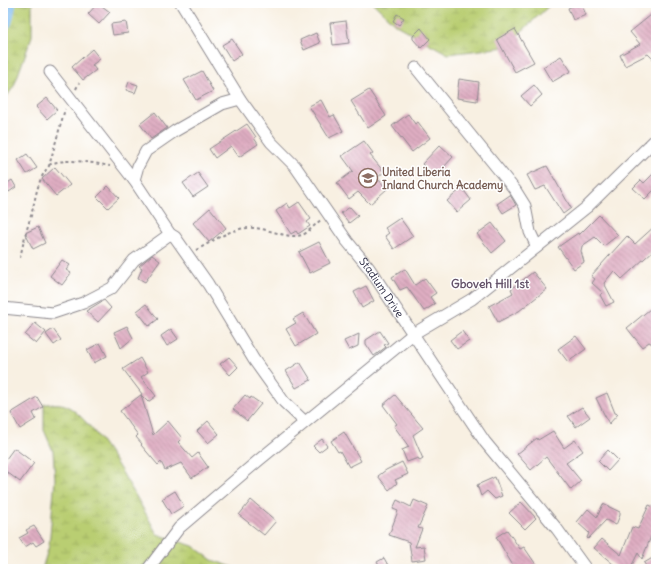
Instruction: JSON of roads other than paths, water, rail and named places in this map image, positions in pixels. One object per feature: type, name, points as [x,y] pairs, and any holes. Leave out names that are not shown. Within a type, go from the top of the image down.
[{"type":"street","name":"Stadium Drive","points":[[181,3],[240,99],[271,142],[295,166],[347,241],[369,268],[485,442],[557,529],[586,569]]},
{"type":"street","points":[[416,68],[515,190],[525,206],[530,232],[537,247]]},
{"type":"street","points":[[50,72],[126,169],[170,234],[175,237],[188,255],[208,284],[254,360],[284,402],[306,422]]},
{"type":"street","points":[[134,180],[138,166],[146,151],[175,131],[222,104],[240,99]]},
{"type":"street","points":[[148,569],[179,528],[414,334],[472,299],[587,207],[656,139]]},
{"type":"street","points":[[3,308],[53,313],[83,303],[112,288],[134,260],[170,234]]},
{"type":"waterway","points":[[3,21],[7,3]]},
{"type":"place","name":"United Liberia Inland Church Academy","points":[[368,178]]},
{"type":"district","name":"Gboveh Hill 1st","points":[[490,283]]}]
